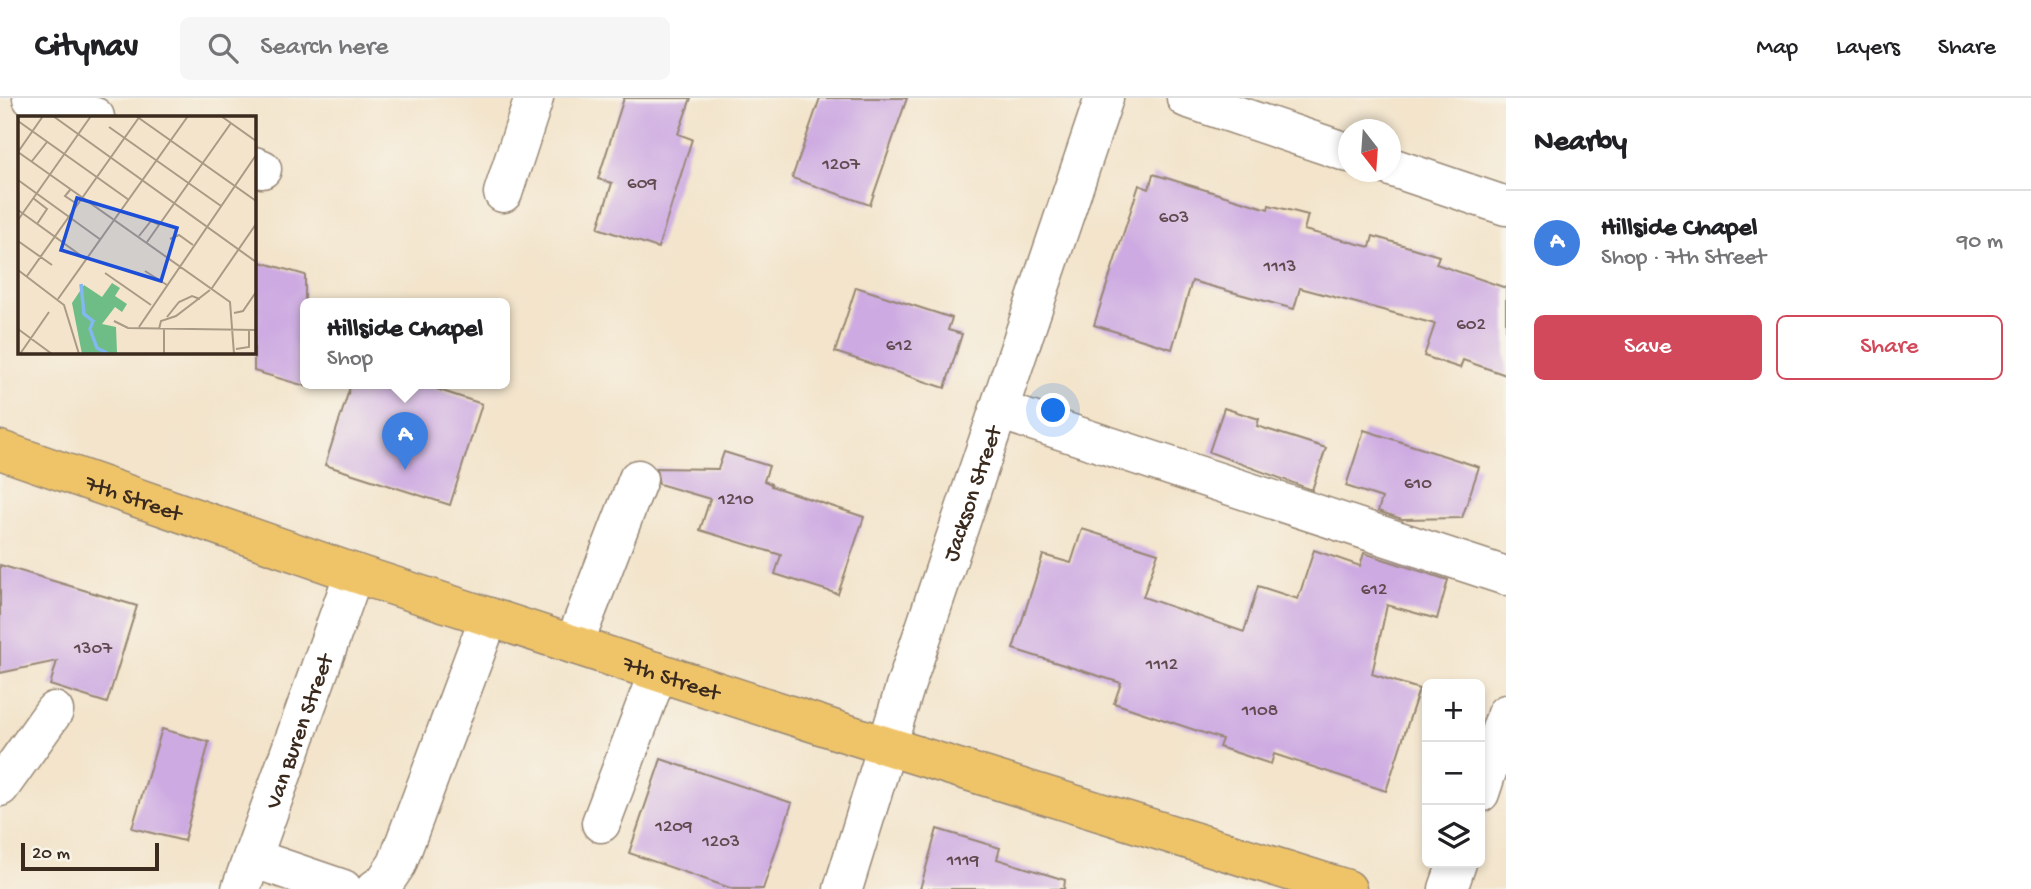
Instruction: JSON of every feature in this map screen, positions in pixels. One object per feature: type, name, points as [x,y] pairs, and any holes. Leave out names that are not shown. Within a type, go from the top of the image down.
[{"type":"main road","name":"7th Street","points":[[0,450],[489,617],[886,746],[1347,889]]},
{"type":"street","points":[[32,98],[92,116]]},
{"type":"street","points":[[503,193],[534,98]]},
{"type":"street","name":"Jackson Street","points":[[843,889],[886,746],[1104,98]]},
{"type":"street","points":[[1185,98],[1338,149]]},
{"type":"street","points":[[1401,170],[1506,206]]},
{"type":"street","points":[[999,410],[1506,576]]},
{"type":"street","points":[[574,644],[638,479]]},
{"type":"street","name":"Van Buren Street","points":[[246,873],[354,573]]},
{"type":"street","points":[[375,889],[384,883],[397,864],[489,617]]},
{"type":"street","points":[[601,823],[658,672]]},
{"type":"street","points":[[0,787],[54,711]]},
{"type":"street","points":[[1485,778],[1506,714]]},
{"type":"street","points":[[1485,804],[1506,810]]},
{"type":"street","points":[[1448,889],[1455,868]]},
{"type":"street","points":[[246,873],[343,889]]},
{"type":"building","points":[[624,98],[691,98],[678,134],[692,139],[658,248],[598,228],[612,183],[598,179]]},
{"type":"building","points":[[820,98],[907,98],[870,205],[792,178]]},
{"type":"building","points":[[1153,174],[1268,209],[1269,205],[1308,215],[1304,230],[1370,247],[1373,236],[1439,256],[1436,264],[1506,288],[1506,375],[1463,360],[1460,368],[1424,356],[1435,324],[1300,288],[1294,309],[1192,281],[1172,349],[1094,325],[1139,185],[1149,189]]},
{"type":"building","points":[[256,261],[305,275],[305,298],[300,298],[300,385],[254,371]]},
{"type":"building","points":[[856,287],[952,318],[948,330],[962,334],[945,388],[835,352]]},
{"type":"building","points":[[349,389],[436,389],[482,404],[450,505],[325,465]]},
{"type":"building","points":[[1224,408],[1259,419],[1257,426],[1326,448],[1312,490],[1209,452]]},
{"type":"building","points":[[1364,430],[1479,467],[1462,518],[1402,519],[1378,511],[1382,498],[1346,486]]},
{"type":"building","points":[[724,452],[769,466],[764,481],[771,486],[864,517],[838,594],[775,574],[781,555],[700,530],[710,499],[659,484],[656,468],[718,469]]},
{"type":"building","points":[[1082,529],[1158,553],[1143,597],[1244,632],[1258,586],[1298,599],[1314,550],[1360,566],[1364,553],[1448,580],[1437,619],[1387,605],[1372,674],[1419,689],[1386,791],[1274,754],[1271,764],[1219,747],[1222,739],[1114,703],[1121,683],[1013,649],[1043,555],[1071,563]]},
{"type":"building","points":[[0,565],[137,606],[107,703],[50,685],[57,661],[0,673]]},
{"type":"building","points":[[162,729],[209,742],[184,841],[132,828]]},
{"type":"building","points":[[661,759],[792,803],[763,889],[733,889],[629,853]]},
{"type":"building","points":[[937,829],[1000,848],[997,859],[1065,880],[1064,889],[920,889]]},
{"type":"place","name":"Hillside Chapel","points":[[405,470]]}]
